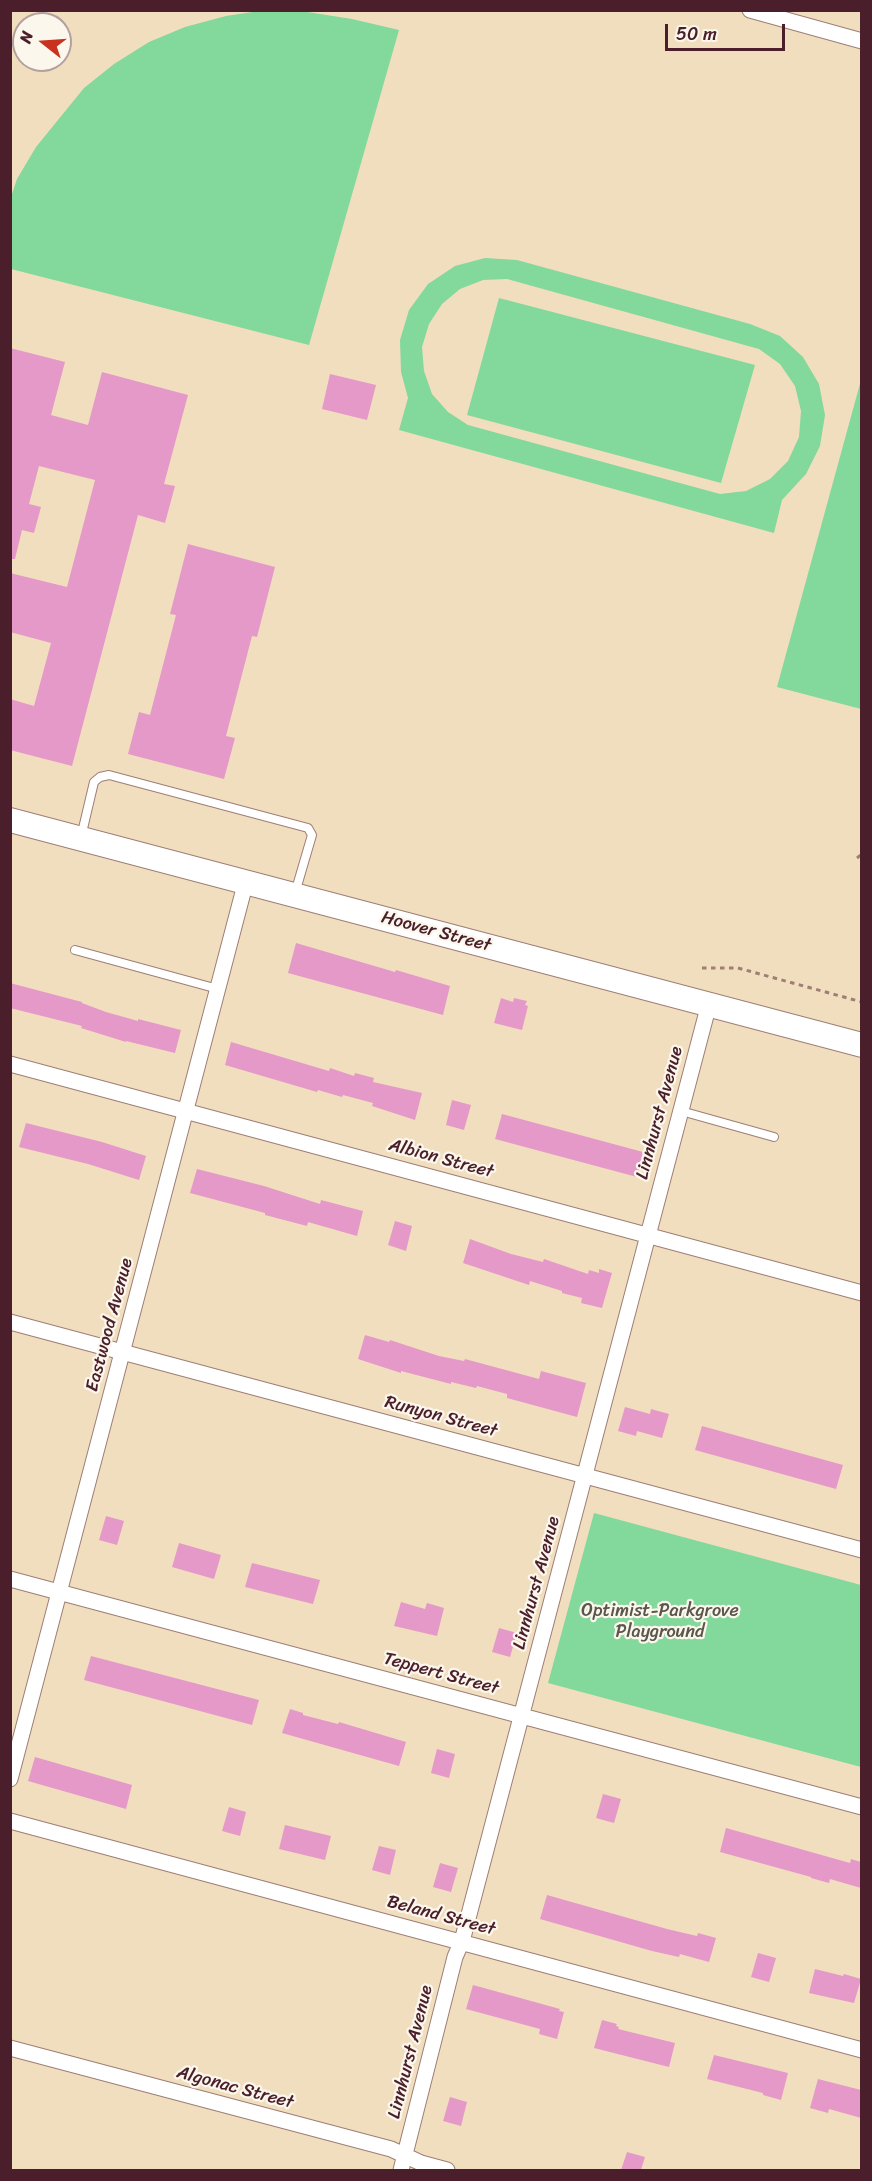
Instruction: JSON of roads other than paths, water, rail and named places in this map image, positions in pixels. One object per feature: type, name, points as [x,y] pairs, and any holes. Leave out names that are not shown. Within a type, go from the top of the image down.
[{"type":"main road","name":"Hoover Street","points":[[10,820],[861,1045]]},
{"type":"street","points":[[750,10],[861,41]]},
{"type":"street","name":"Eastwood Avenue","points":[[10,1779],[246,881]]},
{"type":"street","name":"Linnhurst Avenue","points":[[403,2163],[455,1957],[462,1941],[522,1716],[709,1004]]},
{"type":"street","name":"Albion Street","points":[[10,1064],[861,1293]]},
{"type":"street","name":"Runyon Street","points":[[10,1322],[861,1550]]},
{"type":"street","name":"Teppert Street","points":[[10,1579],[861,1807]]},
{"type":"street","name":"Beland Street","points":[[10,1821],[861,2050]]},
{"type":"street","name":"Algonac Street","points":[[10,2048],[391,2150],[403,2163],[421,2163],[447,2170]]},
{"type":"lane","points":[[81,838],[94,782],[100,777],[110,775],[308,828],[312,835],[295,894]]},
{"type":"lane","points":[[75,950],[218,989]]},
{"type":"lane","points":[[681,1111],[774,1137]]},
{"type":"park label","name":"Optimist-Parkgrove Playground","points":[[660,1621]]}]
